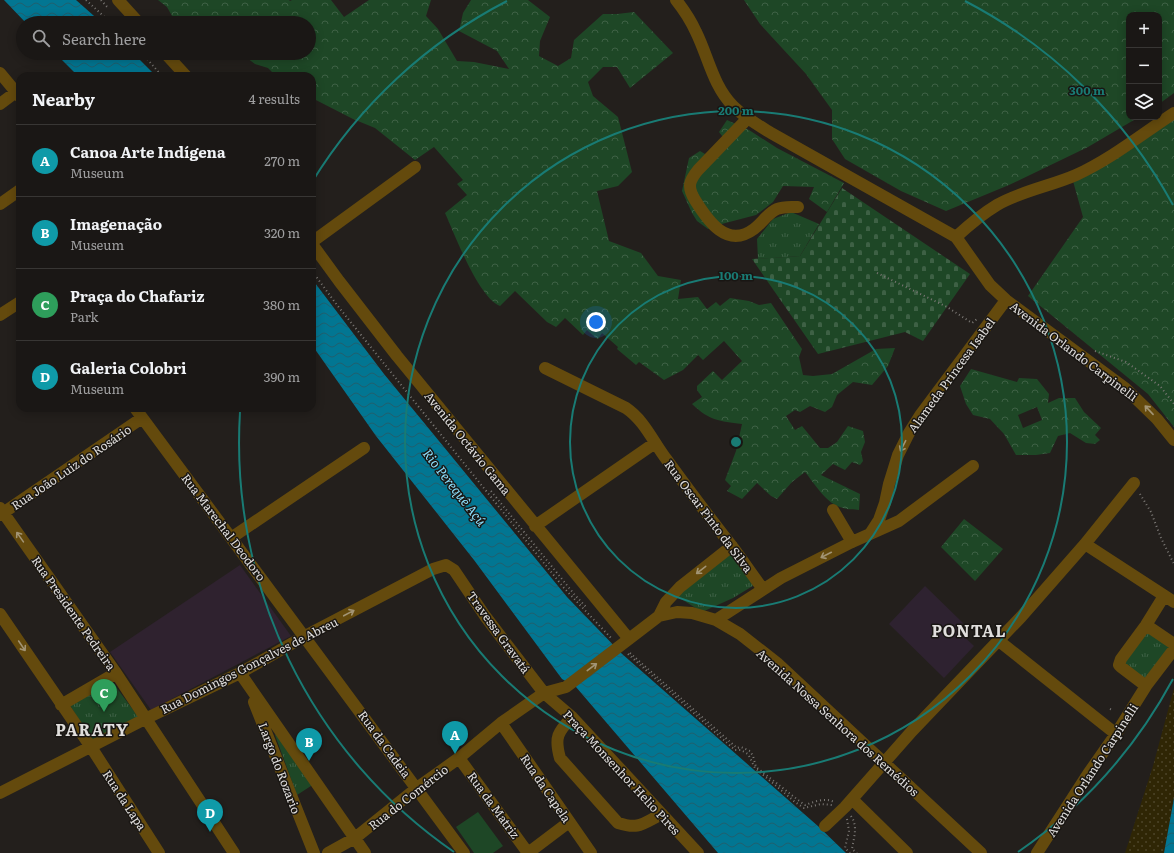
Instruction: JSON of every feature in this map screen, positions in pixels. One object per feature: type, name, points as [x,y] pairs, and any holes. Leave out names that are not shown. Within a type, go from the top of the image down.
[{"type":"street","points":[[118,0],[133,16]]},
{"type":"street","points":[[676,0],[696,32],[708,65],[720,89],[732,106],[771,133],[956,237],[980,216],[998,205],[1015,197],[1076,175],[1100,163],[1174,113]]},
{"type":"street","points":[[171,60],[182,72]]},
{"type":"street","points":[[0,73],[16,93]]},
{"type":"street","points":[[0,104],[16,96]]},
{"type":"street","points":[[748,118],[692,177],[690,193],[716,229],[727,235],[735,236],[745,234],[754,229],[776,209],[786,206],[798,207]]},
{"type":"street","points":[[316,240],[415,167]]},
{"type":"street","points":[[0,204],[16,193]]},
{"type":"street","name":"Avenida Orlando Carpinelli","points":[[956,237],[990,285],[1006,300],[1126,388],[1152,414],[1174,440]]},
{"type":"street","name":"Avenida Octávio Gama","points":[[316,249],[396,356],[536,526],[624,643]]},
{"type":"street","name":"Alameda Princesa Isabel","points":[[870,534],[879,520],[885,504],[889,484],[898,455],[909,433],[921,414],[1006,300]]},
{"type":"street","points":[[0,315],[16,305]]},
{"type":"street","name":"Rua Oscar Pinto da Silva","points":[[545,368],[635,414],[648,430],[655,443],[701,506],[732,546],[748,571],[763,589]]},
{"type":"street","name":"Rua Marechal Deodoro","points":[[138,412],[305,636]]},
{"type":"street","name":"Rua João Luiz do Rosário","points":[[1,512],[142,418]]},
{"type":"street","points":[[536,526],[655,443]]},
{"type":"street","points":[[231,538],[364,448]]},
{"type":"street","points":[[716,620],[781,578],[852,542],[899,521],[973,466]]},
{"type":"street","points":[[825,826],[852,799],[883,763],[998,641],[1085,544],[1134,484]]},
{"type":"street","points":[[833,510],[852,542]]},
{"type":"street","name":"Rua Presidente Pedreira","points":[[1,512],[147,718],[234,853]]},
{"type":"street","points":[[1085,544],[1169,599],[1146,625],[1121,659],[1119,665],[1146,686]]},
{"type":"street","points":[[624,643],[659,616],[666,602],[680,587],[732,546]]},
{"type":"street","name":"Rua Domingos Gonçalves de Abreu","points":[[0,793],[147,718],[240,673],[305,636],[436,568],[446,565],[454,570]]},
{"type":"street","name":"Travessa Gravatá","points":[[454,570],[485,616],[544,693]]},
{"type":"street","name":"Avenida Nossa Senhora dos Remédios","points":[[659,616],[677,612],[692,613],[716,620],[740,634],[777,663],[981,853]]},
{"type":"street","name":"Rua da Lapa","points":[[0,614],[91,747],[159,853]]},
{"type":"street","points":[[1146,625],[1174,644]]},
{"type":"street","name":"Rua da Cadeia","points":[[305,636],[464,853]]},
{"type":"street","points":[[998,641],[1116,734]]},
{"type":"street","name":"Rua do Comércio","points":[[328,853],[355,838],[417,788],[460,758],[501,723],[544,693],[566,687],[624,643]]},
{"type":"street","name":"Avenida Orlando Carpinelli","points":[[1037,853],[1146,686],[1174,649]]},
{"type":"street","points":[[61,705],[116,673]]},
{"type":"street","name":"Largo do Rozario","points":[[240,673],[365,853]]},
{"type":"street","name":"Largo do Rozario","points":[[247,683],[314,853]]},
{"type":"street","name":"Praça Monsenhor Helio Pires","points":[[544,693],[572,717],[662,814],[691,851]]},
{"type":"street","points":[[572,717],[559,732],[556,745],[560,758],[618,823],[629,827],[639,827],[662,814]]},
{"type":"street","name":"Rua da Capela","points":[[501,723],[591,853]]},
{"type":"street","name":"Rua da Matriz","points":[[460,758],[528,853],[569,822]]},
{"type":"street","points":[[852,799],[907,853]]},
{"type":"path","points":[[86,0],[103,16]]},
{"type":"path","points":[[148,60],[159,72]]},
{"type":"path","points":[[877,273],[947,307],[972,323]]},
{"type":"path","points":[[1094,351],[1126,362],[1160,386],[1174,404]]},
{"type":"path","points":[[1134,484],[1151,512],[1161,538],[1174,564]]},
{"type":"shaded area","points":[[240,565],[291,636],[151,710],[110,652]]},
{"type":"shaded area","points":[[925,586],[963,623],[957,630],[974,646],[944,678],[889,624]]},
{"type":"green space","points":[[158,0],[331,0],[344,17],[369,0],[431,0],[426,16],[438,29],[457,61],[474,62],[509,69],[497,51],[459,31],[463,13],[471,0],[528,0],[550,17],[540,41],[539,56],[558,66],[571,58],[574,40],[603,14],[634,12],[673,53],[630,88],[617,67],[603,67],[588,82],[593,96],[618,117],[632,172],[618,186],[597,191],[609,241],[641,253],[658,276],[681,280],[678,299],[698,297],[707,309],[716,302],[720,306],[730,298],[749,301],[759,305],[771,303],[802,349],[799,357],[803,375],[813,376],[832,374],[876,349],[895,348],[888,366],[872,385],[853,382],[837,395],[832,407],[825,412],[810,406],[800,412],[795,410],[786,416],[795,430],[802,426],[820,448],[828,448],[837,442],[848,426],[863,431],[865,442],[861,452],[863,461],[860,465],[852,462],[845,470],[833,464],[821,475],[860,494],[859,510],[845,509],[831,502],[821,493],[805,472],[792,482],[777,499],[771,496],[757,483],[742,499],[727,491],[731,486],[725,480],[736,451],[742,424],[727,422],[710,417],[698,410],[692,404],[702,397],[697,390],[697,386],[713,371],[722,380],[742,361],[724,341],[703,360],[698,355],[683,370],[664,380],[639,362],[636,365],[617,349],[618,347],[602,333],[598,339],[587,330],[583,335],[565,318],[556,327],[547,322],[515,291],[500,306],[492,300],[484,291],[468,264],[445,213],[467,195],[457,184],[463,180],[434,147],[415,160],[375,128],[353,119],[316,100],[316,72],[272,72],[268,68],[255,64],[250,60],[316,60],[316,16],[172,16],[167,7]]},
{"type":"green space","points":[[744,0],[1174,0],[1174,93],[1162,102],[1162,12],[1126,12],[1126,120],[1134,120],[1088,147],[1009,185],[946,211],[901,191],[845,159],[832,139],[832,110],[806,74],[760,24]]},
{"type":"green space","points":[[1174,115],[1174,427],[1148,394],[1028,296],[1083,217],[1073,181]]},
{"type":"green space","points":[[727,120],[749,130],[777,148],[844,183],[827,212],[809,199],[814,187],[783,186],[773,202],[756,215],[708,229],[697,221],[682,191],[689,158],[700,151],[710,157],[726,141],[719,132]]},
{"type":"green space","points":[[842,188],[970,274],[923,341],[905,332],[818,354],[752,259],[800,256]]},
{"type":"green space","points":[[791,212],[819,224],[800,256],[758,259],[757,239],[773,219]]},
{"type":"green space","points":[[971,369],[1017,382],[1019,378],[1037,379],[1049,394],[1048,403],[1059,398],[1075,398],[1084,412],[1101,428],[1095,435],[1100,440],[1095,444],[1086,443],[1070,433],[1058,436],[1050,453],[1016,455],[1004,434],[990,419],[973,415],[966,404],[960,386]],"holes":[[[1037,407],[1042,420],[1023,428],[1018,415]]]},
{"type":"green space","points":[[964,519],[1003,549],[975,581],[941,547]]},
{"type":"green space","points":[[728,555],[732,556],[756,584],[733,598],[702,612],[675,595]]},
{"type":"green space","points":[[1146,630],[1170,646],[1146,683],[1122,667]]},
{"type":"green space","points":[[110,679],[140,719],[93,741],[69,704]]},
{"type":"green space","points":[[277,733],[314,784],[297,795],[275,735]]},
{"type":"green space","points":[[478,812],[503,846],[493,853],[474,853],[456,827]]},
{"type":"sand","points":[[1174,688],[1174,798],[1164,853],[1125,853],[1153,766]]},
{"type":"water","points":[[4,0],[76,0],[94,16],[19,16]]},
{"type":"water","points":[[62,60],[140,60],[152,72],[74,72]]},
{"type":"water","name":"Rio Perequê Açú","points":[[316,284],[384,374],[567,597],[621,653],[819,827],[846,853],[718,853],[576,687],[562,679],[474,560],[376,436],[316,351]]},
{"type":"water","points":[[1174,798],[1174,853],[1164,853]]},
{"type":"place","name":"Praça do Chafariz","points":[[104,712]]},
{"type":"place","name":"Canoa Arte Indígena","points":[[455,754]]},
{"type":"place","name":"Imagenação","points":[[309,761]]},
{"type":"place","name":"Galeria Colobri","points":[[210,832]]},
{"type":"district","name":"PONTAL","points":[[969,630]]},
{"type":"district","name":"PARATY","points":[[92,729]]}]
